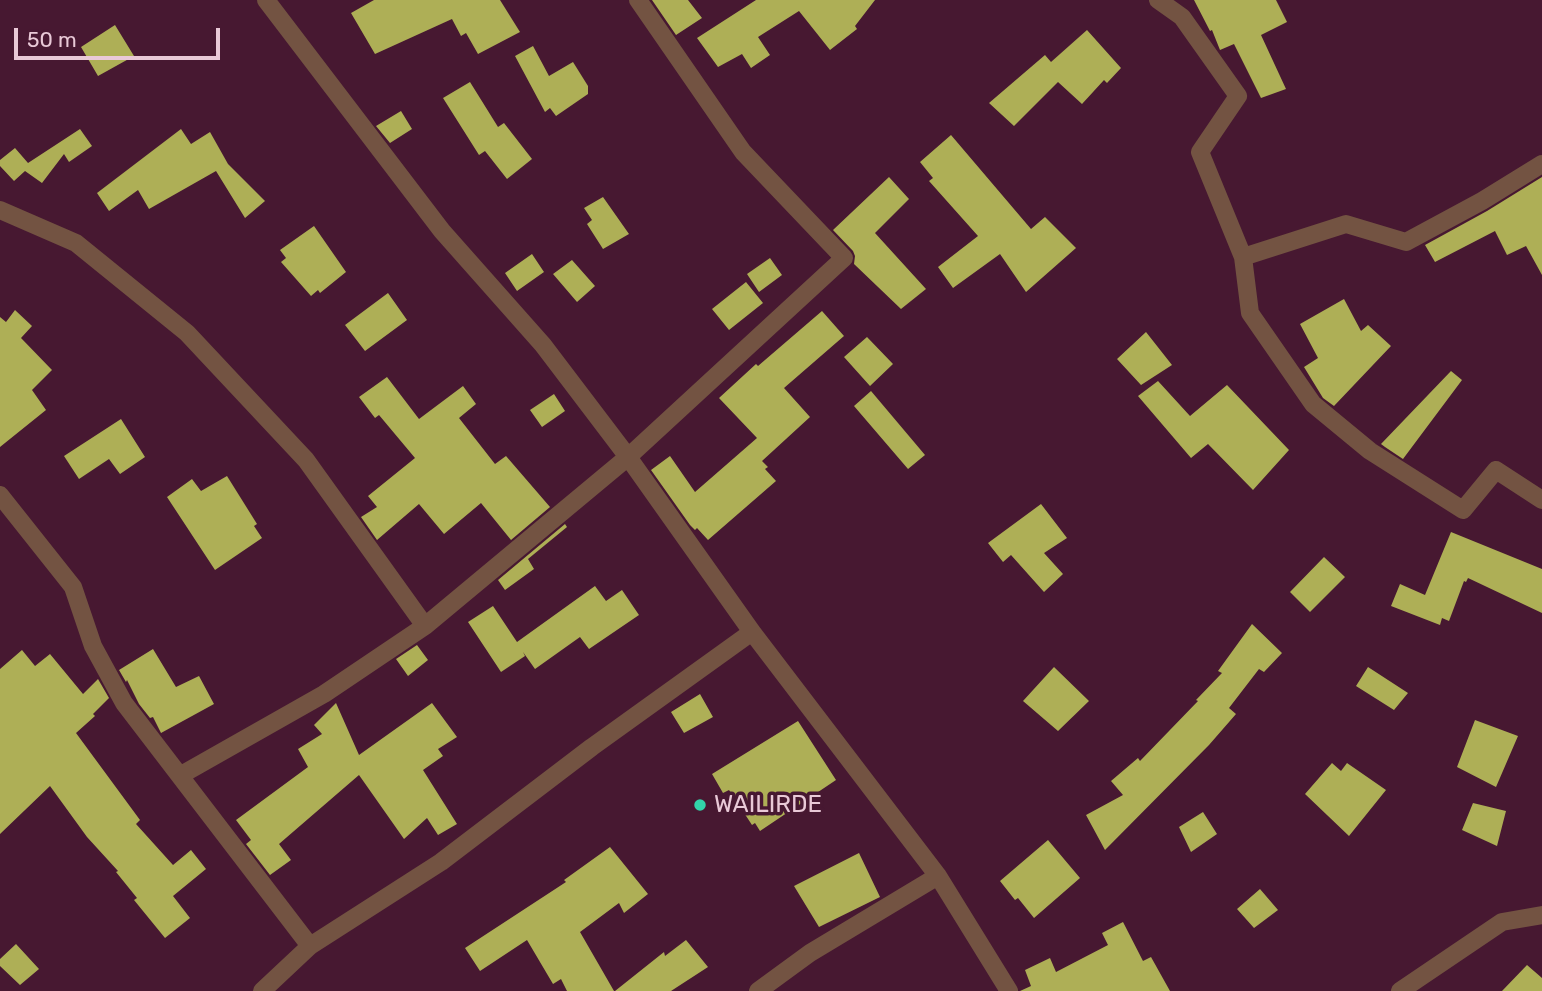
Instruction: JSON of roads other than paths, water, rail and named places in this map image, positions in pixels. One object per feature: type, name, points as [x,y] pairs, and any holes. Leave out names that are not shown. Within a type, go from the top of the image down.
[{"type":"street","points":[[266,0],[442,231],[543,345],[628,457],[752,632],[938,876],[1010,991]]},
{"type":"street","points":[[181,775],[324,694],[425,626],[628,457],[844,258],[743,152],[638,0]]},
{"type":"street","points":[[1158,0],[1182,17],[1238,96],[1200,152],[1243,257],[1250,313],[1313,404],[1370,451],[1463,510],[1496,470],[1542,500]]},
{"type":"street","points":[[1243,257],[1346,224],[1406,242],[1482,201],[1542,164]]},
{"type":"street","points":[[0,210],[76,243],[187,333],[306,460],[425,626]]},
{"type":"street","points":[[0,495],[73,587],[93,646],[124,703],[310,946]]},
{"type":"street","points":[[262,991],[310,946],[441,862],[752,632]]},
{"type":"street","points":[[758,991],[810,953],[938,876]]},
{"type":"street","points":[[1400,991],[1502,922],[1542,915]]},
{"type":"place","name":"WAILIRDE","points":[[700,805]]}]
